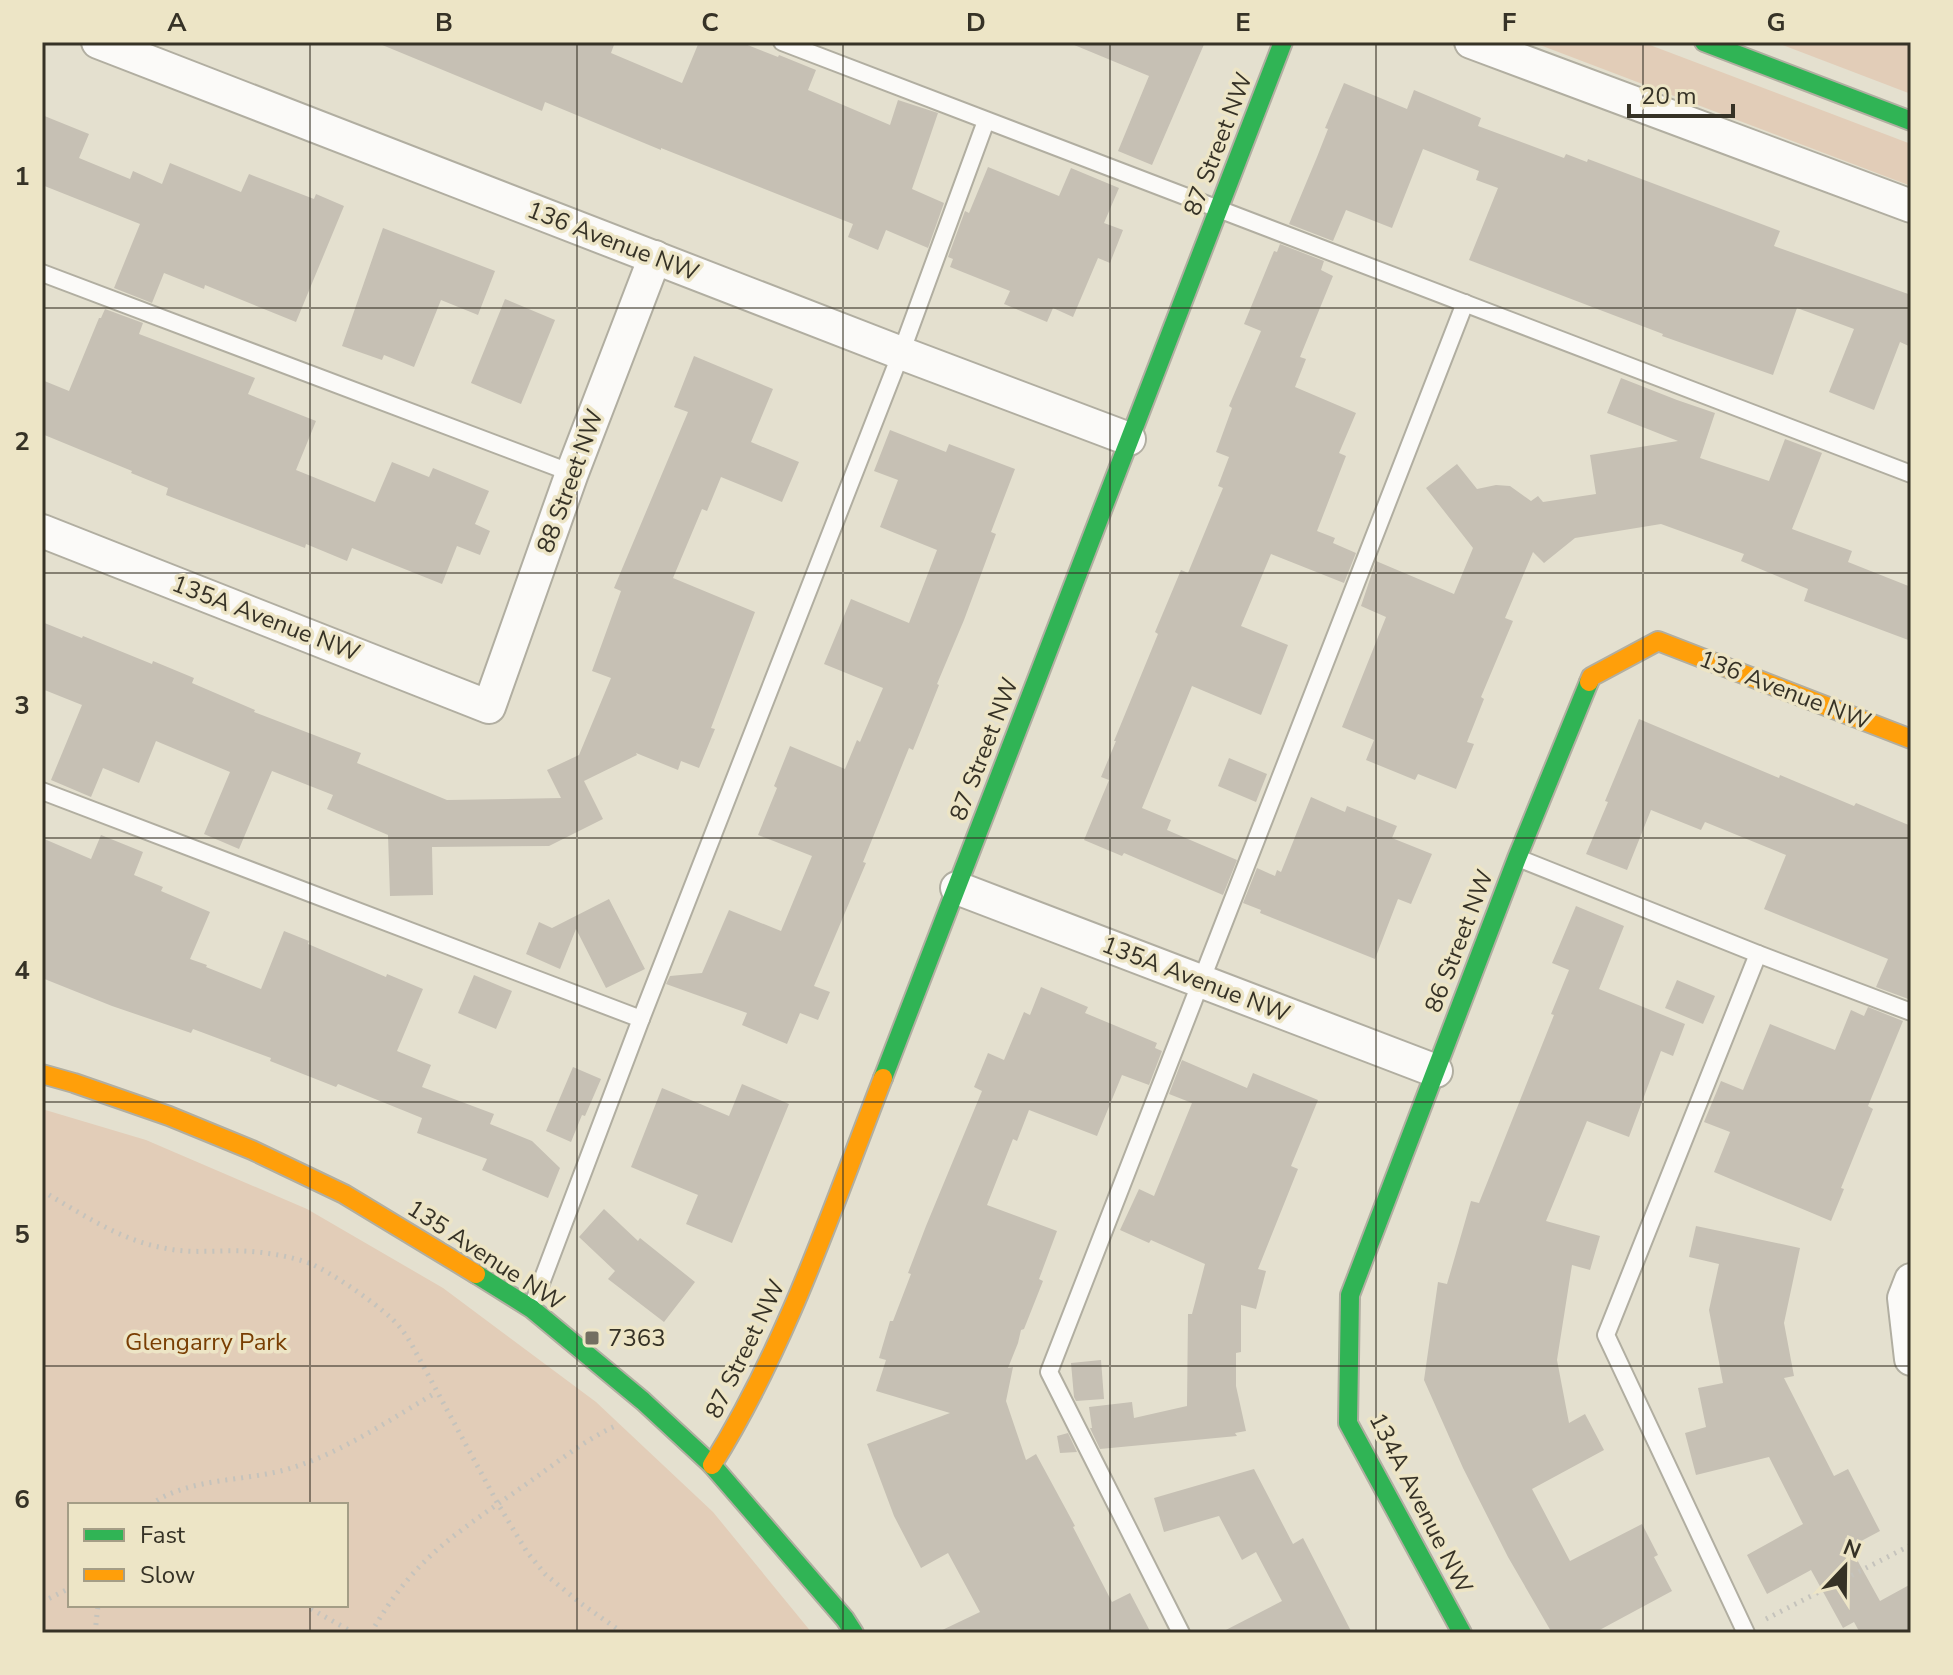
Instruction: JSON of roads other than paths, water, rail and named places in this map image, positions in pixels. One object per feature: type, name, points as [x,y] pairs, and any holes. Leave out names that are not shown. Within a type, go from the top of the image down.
[{"type":"street","name":"136 Avenue NW","points":[[98,42],[1129,439]]},
{"type":"street","name":"87 Street NW","points":[[712,1465],[740,1420],[799,1295],[1283,42]]},
{"type":"street","points":[[1471,42],[1911,206]]},
{"type":"street","points":[[1704,42],[1911,121]]},
{"type":"street","name":"88 Street NW","points":[[489,707],[572,473],[655,257]]},
{"type":"street","name":"135A Avenue NW","points":[[42,531],[489,707]]},
{"type":"street","name":"136 Avenue NW","points":[[1658,641],[1911,739]]},
{"type":"street","name":"86 Street NW","points":[[1350,1295],[1517,858],[1591,677],[1658,641]]},
{"type":"street","name":"135A Avenue NW","points":[[957,888],[1436,1071]]},
{"type":"street","name":"135 Avenue NW","points":[[42,1074],[169,1116],[252,1150],[344,1194],[532,1309],[643,1401],[712,1465],[854,1633]]},
{"type":"street","points":[[1909,1293],[1911,1359]]},
{"type":"street","name":"134A Avenue NW","points":[[1350,1295],[1348,1423],[1462,1633]]},
{"type":"lane","points":[[782,42],[1911,474]]},
{"type":"lane","points":[[532,1309],[641,1019],[901,353],[986,121]]},
{"type":"lane","points":[[42,273],[572,473]]},
{"type":"lane","points":[[1181,1633],[1049,1372],[1465,303]]},
{"type":"lane","points":[[42,791],[641,1019]]},
{"type":"lane","points":[[1517,858],[1911,1012]]},
{"type":"lane","points":[[1745,1632],[1606,1335],[1758,954]]},
{"type":"place","name":"7363","points":[[592,1338]]},
{"type":"park label","name":"Glengarry Park","points":[[206,1342]]}]
